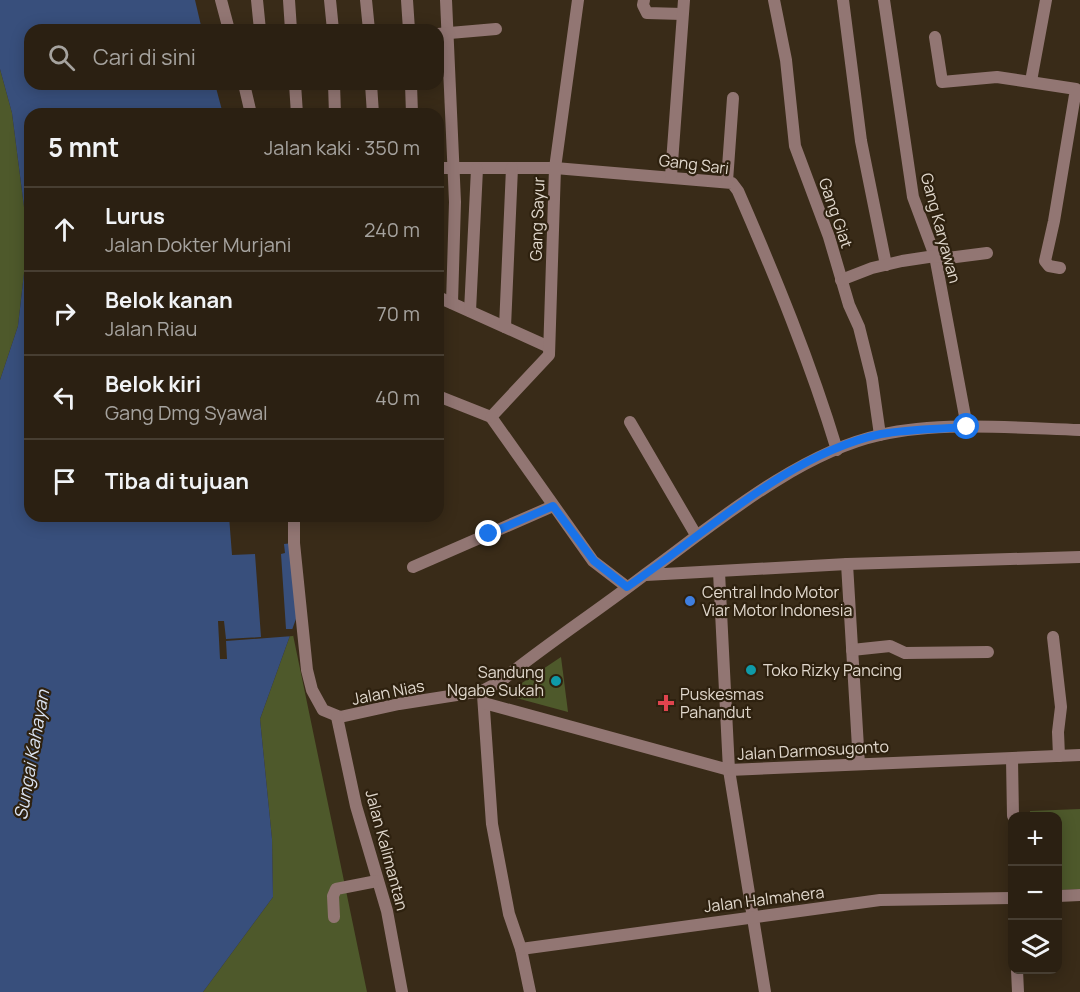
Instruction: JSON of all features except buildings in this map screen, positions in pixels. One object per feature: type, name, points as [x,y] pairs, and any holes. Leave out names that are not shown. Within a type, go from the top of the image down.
[{"type":"street","points":[[221,0],[227,24]]},
{"type":"street","points":[[256,0],[259,24]]},
{"type":"street","points":[[289,0],[291,24]]},
{"type":"street","points":[[330,0],[332,24]]},
{"type":"street","points":[[366,0],[368,24]]},
{"type":"street","points":[[407,0],[409,24]]},
{"type":"street","points":[[444,24],[446,0]]},
{"type":"street","name":"Gang Sayur","points":[[491,417],[547,360],[555,168],[578,0]]},
{"type":"street","points":[[644,0],[643,6],[647,13],[682,14]]},
{"type":"street","points":[[671,176],[684,0]]},
{"type":"street","name":"Gang Giat","points":[[774,0],[786,60],[795,146],[859,327],[872,379],[880,435]]},
{"type":"street","points":[[843,0],[861,141],[886,265]]},
{"type":"street","name":"Gang Karyawan","points":[[884,0],[913,197],[935,256],[967,427]]},
{"type":"street","points":[[1031,81],[1046,0]]},
{"type":"street","points":[[444,33],[496,29]]},
{"type":"street","points":[[935,36],[942,82],[997,77],[1074,88],[1078,98],[1045,261],[1048,266],[1060,268]]},
{"type":"street","points":[[444,48],[455,202],[452,303]]},
{"type":"street","points":[[245,90],[250,108]]},
{"type":"street","points":[[295,90],[297,108]]},
{"type":"street","points":[[334,90],[335,108]]},
{"type":"street","points":[[372,90],[373,108]]},
{"type":"street","points":[[411,90],[412,108]]},
{"type":"street","points":[[727,181],[732,98]]},
{"type":"street","name":"Gang Sari","points":[[444,168],[555,168],[671,176],[732,183],[738,191],[778,284],[813,372],[837,450]]},
{"type":"street","points":[[505,327],[512,168]]},
{"type":"street","points":[[470,311],[477,169]]},
{"type":"street","points":[[841,280],[886,265],[935,256],[948,258],[987,253]]},
{"type":"street","points":[[444,300],[549,347]]},
{"type":"street","points":[[444,398],[491,417],[594,561],[627,587]]},
{"type":"street","points":[[630,422],[696,535]]},
{"type":"street","points":[[530,992],[521,949],[510,914],[492,824],[483,697],[501,681],[646,575],[696,535],[782,479],[837,450],[880,435],[967,427],[1080,430]]},
{"type":"street","points":[[413,567],[553,506]]},
{"type":"street","points":[[294,522],[294,543],[307,670],[317,701],[323,710],[337,717]]},
{"type":"street","points":[[646,575],[847,564],[1080,557]]},
{"type":"street","points":[[847,564],[859,764]]},
{"type":"street","points":[[719,572],[729,770],[765,992]]},
{"type":"street","points":[[1053,637],[1061,707],[1058,732],[1059,756]]},
{"type":"street","points":[[852,650],[890,646],[905,653],[988,652]]},
{"type":"street","name":"Jalan Nias","points":[[337,717],[356,715],[399,704],[483,697]]},
{"type":"street","name":"Jalan Darmosugonto","points":[[483,697],[729,770],[1080,755]]},
{"type":"street","name":"Jalan Kalimantan","points":[[337,717],[356,806],[387,911],[402,992]]},
{"type":"street","points":[[1012,759],[1014,812]]},
{"type":"street","points":[[334,917],[333,896],[336,889],[378,880]]},
{"type":"street","points":[[1062,896],[1080,895]]},
{"type":"street","name":"Jalan Halmahera","points":[[521,949],[880,900],[1008,898]]},
{"type":"street","points":[[1017,974],[1018,992]]},
{"type":"green space","points":[[0,69],[12,113],[24,207],[24,273],[18,326],[0,380]]},
{"type":"green space","points":[[292,630],[367,992],[203,992],[273,897],[272,839],[260,719]]},
{"type":"green space","points":[[561,657],[568,712],[509,696],[510,691]]},
{"type":"green space","points":[[1080,809],[1080,889],[1062,890],[1062,812],[1030,811]]},
{"type":"water","points":[[0,0],[195,0],[201,24],[24,24],[24,90],[217,90],[221,108],[24,108],[24,207],[12,113],[0,69]]},
{"type":"water","name":"Sungai Kahayan","points":[[24,273],[24,522],[288,522],[297,616],[260,719],[272,839],[273,897],[203,992],[0,992],[0,380],[18,326]]},
{"type":"pier","points":[[229,522],[291,522],[293,543],[284,544],[285,553],[281,554],[286,629],[296,629],[293,636],[226,641],[227,659],[220,659],[218,621],[224,621],[226,639],[261,637],[255,554],[232,555]]},
{"type":"place","name":"Central Indo Motor Viar Motor Indonesia","points":[[690,601]]},
{"type":"place","name":"Toko Rizky Pancing","points":[[751,670]]},
{"type":"place","name":"Sandung Ngabe Sukah","points":[[556,681]]},
{"type":"place","name":"Puskesmas Pahandut","points":[[666,703]]},
{"type":"route","points":[[489,534],[553,506],[594,561],[627,587],[726,514],[811,461],[880,435],[967,427]]}]
